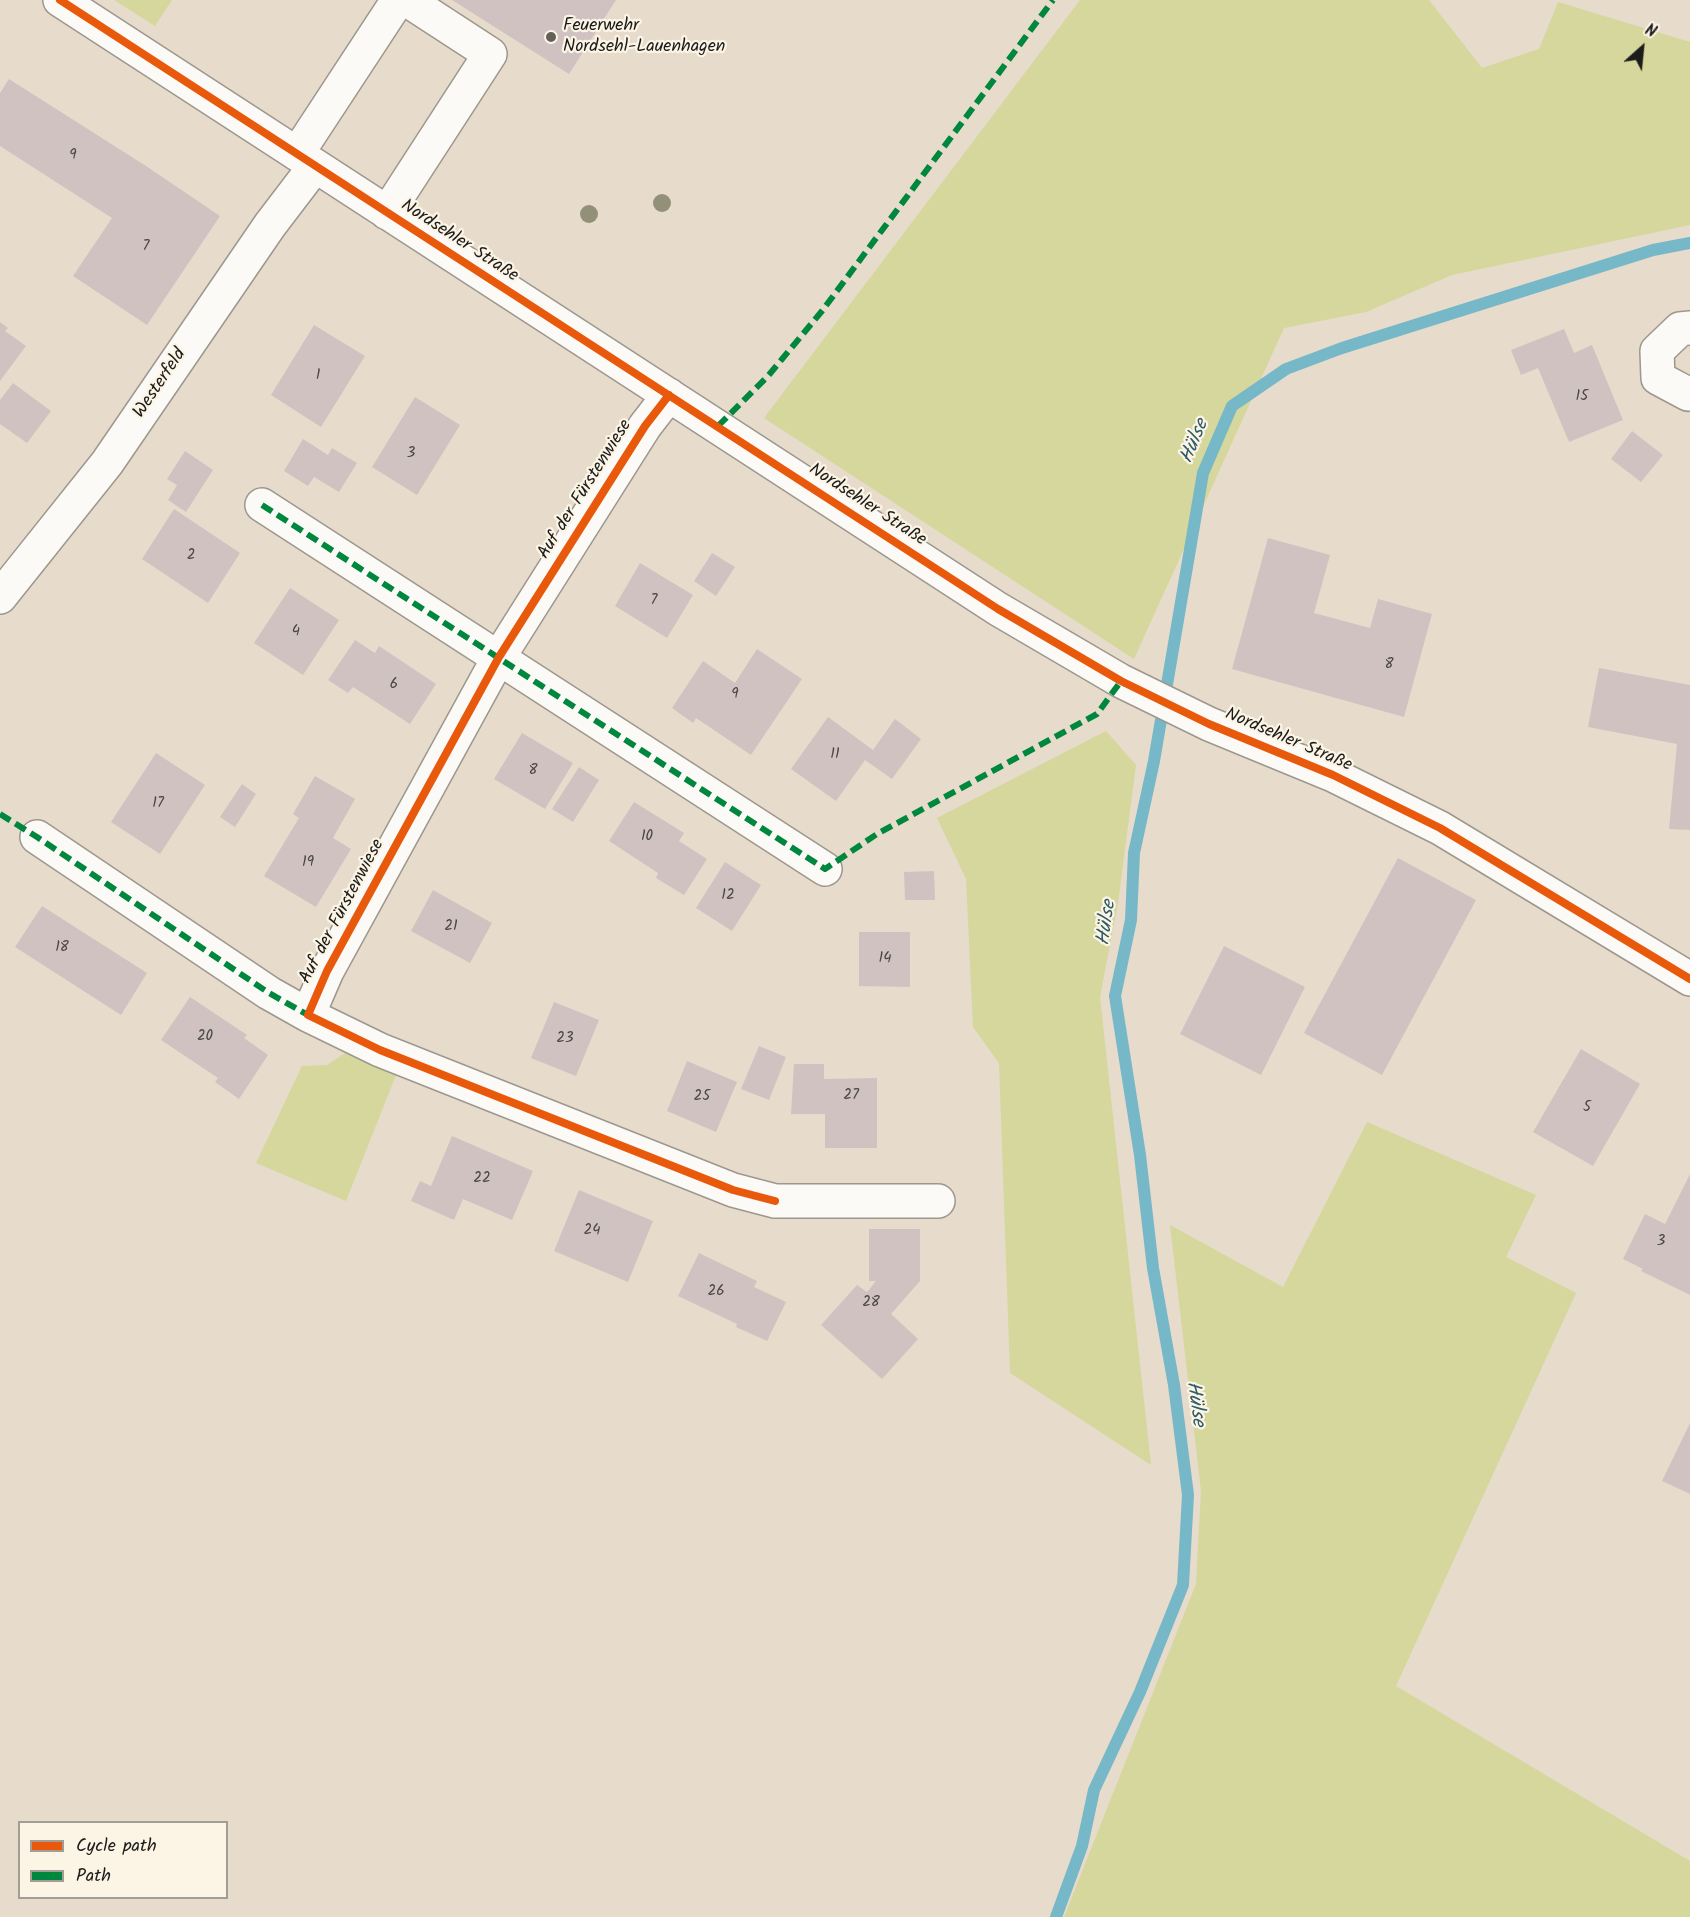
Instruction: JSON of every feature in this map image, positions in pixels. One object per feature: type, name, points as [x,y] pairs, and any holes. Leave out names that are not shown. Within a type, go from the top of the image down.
[{"type":"street","name":"Nordsehler Straße","points":[[60,0],[998,609],[1121,681],[1209,724],[1333,775],[1440,828],[1690,979]]},
{"type":"street","name":"Westerfeld","points":[[0,597],[107,463],[270,225],[398,0]]},
{"type":"street","points":[[387,213],[490,54],[407,0]]},
{"type":"street","points":[[1690,328],[1680,329],[1657,351],[1658,378],[1690,393]]},
{"type":"street","name":"Auf der Fürstenwiese","points":[[308,1015],[327,971],[499,657],[645,426],[669,395]]},
{"type":"street","points":[[262,505],[825,869]]},
{"type":"street","name":"Auf der Fürstenwiese","points":[[37,837],[269,993],[308,1015],[402,1059],[734,1190],[775,1201],[938,1201]]},
{"type":"green space","points":[[114,0],[172,0],[155,26]]},
{"type":"green space","points":[[1080,0],[1429,0],[1482,68],[1539,49],[1558,2],[1690,42],[1690,225],[1452,275],[1366,312],[1284,328],[1134,659],[764,418]]},
{"type":"green space","points":[[1106,731],[1136,765],[1118,903],[1100,997],[1151,1465],[1010,1373],[999,1063],[973,1027],[966,879],[937,818]]},
{"type":"green space","points":[[345,1053],[396,1075],[346,1201],[256,1163],[302,1066],[327,1065]]},
{"type":"green space","points":[[1367,1122],[1536,1195],[1506,1257],[1576,1293],[1396,1686],[1690,1861],[1690,1917],[1064,1917],[1196,1584],[1201,1491],[1170,1225],[1283,1287]]},
{"type":"building","name":"Feuerwehr Nordsehl-Lauenhagen","points":[[452,0],[616,0],[569,74]]},
{"type":"building","points":[[9,79],[220,216],[147,325],[73,276],[112,218],[0,146],[0,93]]},
{"type":"building","points":[[0,322],[8,328],[5,331],[26,346],[0,381]]},
{"type":"building","points":[[314,325],[365,356],[321,427],[271,395]]},
{"type":"building","points":[[1564,329],[1574,353],[1592,345],[1623,420],[1569,442],[1538,368],[1521,375],[1511,350]]},
{"type":"building","points":[[13,383],[51,411],[27,443],[0,424],[0,400]]},
{"type":"building","points":[[415,397],[460,425],[417,495],[372,467]]},
{"type":"building","points":[[1632,431],[1663,455],[1641,482],[1611,459]]},
{"type":"building","points":[[303,439],[328,455],[332,448],[357,463],[339,492],[314,477],[308,486],[284,471]]},
{"type":"building","points":[[185,451],[213,470],[186,512],[168,500],[177,485],[167,479]]},
{"type":"building","points":[[174,509],[240,553],[208,603],[142,559]]},
{"type":"building","points":[[1268,538],[1330,555],[1314,613],[1370,628],[1378,599],[1432,614],[1404,717],[1232,669]]},
{"type":"building","points":[[712,553],[735,567],[716,596],[694,581]]},
{"type":"building","points":[[640,563],[693,595],[667,638],[615,606]]},
{"type":"building","points":[[290,588],[339,620],[303,675],[254,643]]},
{"type":"building","points":[[355,640],[375,653],[379,646],[436,684],[410,724],[353,687],[348,693],[328,680]]},
{"type":"building","points":[[757,649],[802,679],[751,755],[696,718],[693,723],[672,708],[703,661],[735,683]]},
{"type":"building","points":[[1599,668],[1690,685],[1690,830],[1669,829],[1677,744],[1588,727]]},
{"type":"building","points":[[828,717],[873,750],[895,719],[921,739],[892,779],[865,760],[836,801],[791,769]]},
{"type":"building","points":[[522,733],[573,763],[545,809],[494,779]]},
{"type":"building","points":[[156,753],[205,785],[160,854],[111,822]]},
{"type":"building","points":[[579,767],[599,780],[573,822],[552,809]]},
{"type":"building","points":[[315,776],[355,799],[333,838],[351,849],[316,907],[264,876],[299,818],[293,814]]},
{"type":"building","points":[[242,784],[256,794],[235,827],[220,817]]},
{"type":"building","points":[[634,802],[684,833],[679,841],[707,859],[684,895],[656,878],[658,873],[609,841]]},
{"type":"building","points":[[1398,858],[1476,900],[1382,1075],[1304,1033]]},
{"type":"building","points":[[725,862],[761,885],[732,931],[696,908]]},
{"type":"building","points":[[934,871],[935,900],[905,900],[904,872]]},
{"type":"building","points":[[433,890],[492,923],[470,963],[411,931]]},
{"type":"building","points":[[42,906],[147,973],[121,1015],[15,947]]},
{"type":"building","points":[[859,932],[910,932],[910,987],[859,986]]},
{"type":"building","points":[[1224,946],[1305,987],[1261,1075],[1180,1034]]},
{"type":"building","points":[[190,997],[247,1035],[244,1038],[268,1055],[239,1099],[215,1082],[218,1078],[161,1040]]},
{"type":"building","points":[[554,1002],[599,1020],[576,1076],[531,1058]]},
{"type":"building","points":[[759,1046],[786,1057],[769,1100],[741,1089]]},
{"type":"building","points":[[1581,1049],[1640,1084],[1593,1166],[1533,1132]]},
{"type":"building","points":[[687,1061],[737,1082],[716,1132],[667,1111]]},
{"type":"building","points":[[794,1064],[824,1064],[824,1079],[877,1078],[877,1148],[825,1148],[825,1114],[791,1114]]},
{"type":"building","points":[[452,1136],[533,1171],[512,1220],[463,1199],[454,1220],[411,1201],[420,1181],[431,1186]]},
{"type":"building","points":[[1690,1174],[1690,1295],[1641,1271],[1643,1269],[1623,1259],[1645,1214],[1665,1224]]},
{"type":"building","points":[[579,1190],[653,1221],[628,1282],[554,1251]]},
{"type":"building","points":[[869,1229],[920,1229],[920,1281],[891,1314],[918,1339],[882,1379],[821,1325],[857,1285],[867,1292],[876,1281],[869,1281]]},
{"type":"building","points":[[699,1253],[757,1281],[754,1287],[786,1302],[767,1341],[678,1296]]},
{"type":"building","points":[[1690,1423],[1690,1494],[1662,1481]]},
{"type":"waterway","name":"Hülse","points":[[1056,1917],[1082,1846],[1094,1790],[1140,1692],[1183,1585],[1188,1495],[1174,1385],[1153,1268],[1140,1155],[1115,996],[1131,920],[1134,853],[1154,761],[1203,473],[1232,406],[1286,369],[1342,348],[1653,250],[1690,243]]},
{"type":"marked path","points":[[718,426],[768,376],[822,311],[1053,0]]},
{"type":"marked path","points":[[262,505],[825,869],[877,834],[1097,714],[1121,681]]},
{"type":"marked path","points":[[0,814],[269,993],[308,1015]]},
{"type":"cycle path","points":[[60,0],[998,609],[1121,681],[1209,724],[1333,775],[1440,828],[1690,979]]},
{"type":"cycle path","points":[[669,395],[645,426],[499,657],[327,971],[308,1015],[380,1050],[733,1190],[775,1201]]},
{"type":"place","name":"Feuerwehr Nordsehl-Lauenhagen","points":[[551,37]]}]
